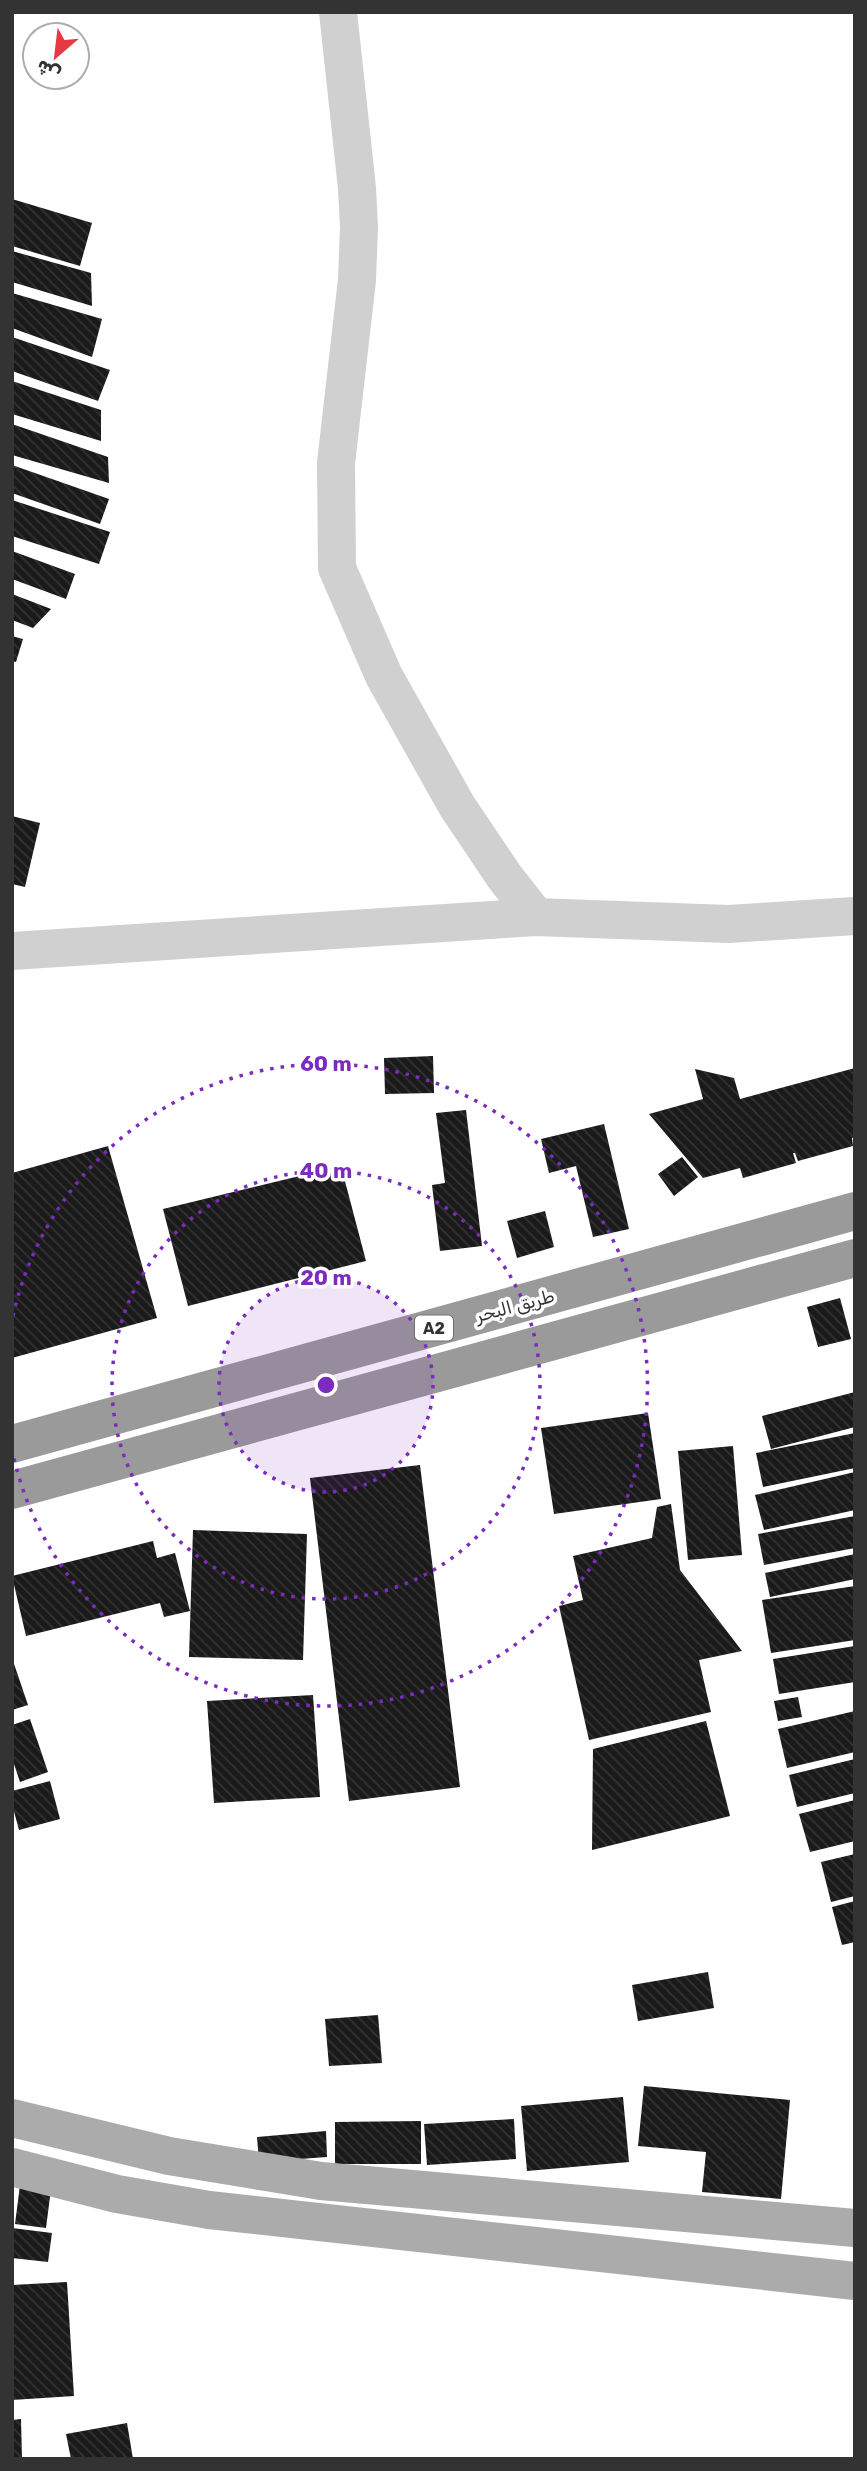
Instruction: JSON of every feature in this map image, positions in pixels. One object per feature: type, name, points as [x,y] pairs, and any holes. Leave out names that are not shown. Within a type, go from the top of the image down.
[{"type":"highway","name":"طريق البحر","points":[[12,1444],[855,1211]]},
{"type":"highway","points":[[12,1490],[855,1258]]},
{"type":"highway","points":[[655,1267],[665,1311]]},
{"type":"main road","points":[[16,2125],[169,2156],[321,2181],[855,2228]]},
{"type":"main road","points":[[209,2210],[213,2163]]},
{"type":"main road","points":[[12,2167],[117,2194],[209,2210],[855,2281]]},
{"type":"street","points":[[338,12],[358,188],[359,227],[358,280],[336,463],[337,568],[384,676],[457,806],[504,876],[536,917]]},
{"type":"street","points":[[12,951],[536,917],[729,925],[855,916]]},
{"type":"building","points":[[12,199],[92,223],[80,266],[12,246]]},
{"type":"building","points":[[12,251],[91,273],[92,306],[12,282]]},
{"type":"building","points":[[12,293],[102,319],[92,357],[12,328]]},
{"type":"building","points":[[12,337],[110,370],[98,401],[12,371]]},
{"type":"building","points":[[12,381],[101,410],[101,441],[12,414]]},
{"type":"building","points":[[12,424],[108,457],[109,483],[12,455]]},
{"type":"building","points":[[12,465],[109,499],[100,524],[12,493]]},
{"type":"building","points":[[12,500],[110,532],[99,564],[12,536]]},
{"type":"building","points":[[12,551],[75,574],[66,599],[12,579]]},
{"type":"building","points":[[12,594],[51,609],[33,628],[12,620]]},
{"type":"building","points":[[12,636],[23,639],[16,662],[12,661]]},
{"type":"building","points":[[12,816],[40,823],[25,887],[12,884]]},
{"type":"building","points":[[433,1056],[434,1093],[385,1094],[384,1058]]},
{"type":"building","points":[[855,1068],[853,1146],[798,1161],[793,1153],[796,1163],[743,1178],[740,1168],[703,1178],[649,1114],[703,1099],[695,1069],[734,1078],[740,1099]]},
{"type":"building","points":[[466,1110],[482,1246],[440,1251],[432,1185],[445,1183],[436,1113]]},
{"type":"building","points":[[604,1124],[629,1229],[593,1237],[576,1166],[549,1173],[541,1139]]},
{"type":"building","points":[[108,1146],[157,1318],[12,1358],[12,1173]]},
{"type":"building","points":[[682,1157],[698,1177],[674,1196],[658,1174]]},
{"type":"building","points":[[341,1166],[366,1261],[188,1306],[163,1209]]},
{"type":"building","points":[[545,1211],[554,1247],[517,1258],[507,1221]]},
{"type":"building","points":[[840,1298],[851,1339],[818,1347],[807,1307]]},
{"type":"building","points":[[855,1392],[855,1427],[771,1449],[762,1416]]},
{"type":"building","points":[[648,1413],[661,1499],[554,1514],[541,1428]]},
{"type":"building","points":[[855,1433],[855,1468],[763,1487],[756,1453]]},
{"type":"building","points":[[733,1446],[742,1555],[688,1560],[678,1451]]},
{"type":"building","points":[[420,1465],[460,1787],[349,1801],[310,1478]]},
{"type":"building","points":[[855,1472],[855,1510],[764,1530],[755,1495]]},
{"type":"building","points":[[671,1504],[680,1570],[742,1651],[699,1660],[711,1712],[589,1740],[559,1606],[583,1600],[573,1556],[652,1538],[657,1507]]},
{"type":"building","points":[[855,1516],[855,1548],[764,1565],[758,1534]]},
{"type":"building","points":[[193,1530],[307,1534],[303,1660],[189,1657]]},
{"type":"building","points":[[153,1541],[157,1558],[175,1553],[190,1611],[164,1617],[160,1603],[26,1636],[12,1576]]},
{"type":"building","points":[[855,1554],[855,1579],[770,1597],[765,1573]]},
{"type":"building","points":[[855,1586],[855,1640],[771,1653],[762,1600]]},
{"type":"building","points":[[855,1646],[855,1682],[779,1694],[773,1659]]},
{"type":"building","points":[[12,1658],[28,1705],[12,1710]]},
{"type":"building","points":[[313,1695],[320,1797],[214,1803],[207,1701]]},
{"type":"building","points":[[798,1697],[802,1717],[778,1721],[774,1701]]},
{"type":"building","points":[[855,1711],[855,1752],[787,1768],[778,1729]]},
{"type":"building","points":[[30,1719],[48,1772],[20,1782],[12,1758],[12,1725]]},
{"type":"building","points":[[706,1721],[730,1816],[592,1850],[593,1749]]},
{"type":"building","points":[[855,1759],[855,1793],[797,1807],[789,1775]]},
{"type":"building","points":[[50,1781],[60,1819],[19,1830],[12,1804],[12,1791]]},
{"type":"building","points":[[855,1800],[855,1841],[810,1852],[799,1814]]},
{"type":"building","points":[[855,1854],[855,1896],[831,1902],[821,1862]]},
{"type":"building","points":[[855,1901],[855,1942],[842,1945],[832,1907]]},
{"type":"building","points":[[708,1972],[714,2008],[638,2021],[632,1985]]},
{"type":"building","points":[[378,2015],[382,2063],[329,2066],[325,2019]]},
{"type":"building","points":[[644,2086],[790,2100],[781,2199],[702,2192],[706,2152],[638,2146]]},
{"type":"building","points":[[623,2097],[629,2162],[527,2171],[521,2106]]},
{"type":"building","points":[[514,2119],[516,2159],[427,2165],[424,2124]]},
{"type":"building","points":[[421,2121],[421,2164],[335,2164],[335,2122]]},
{"type":"building","points":[[326,2131],[327,2157],[259,2162],[257,2137]]},
{"type":"building","points":[[20,2185],[51,2189],[46,2228],[15,2224]]},
{"type":"building","points":[[12,2228],[52,2233],[48,2262],[12,2258]]},
{"type":"building","points":[[67,2282],[74,2396],[12,2400],[12,2285]]},
{"type":"building","points":[[21,2419],[22,2459],[12,2459],[12,2420]]},
{"type":"building","points":[[127,2423],[133,2459],[71,2459],[66,2434]]}]
